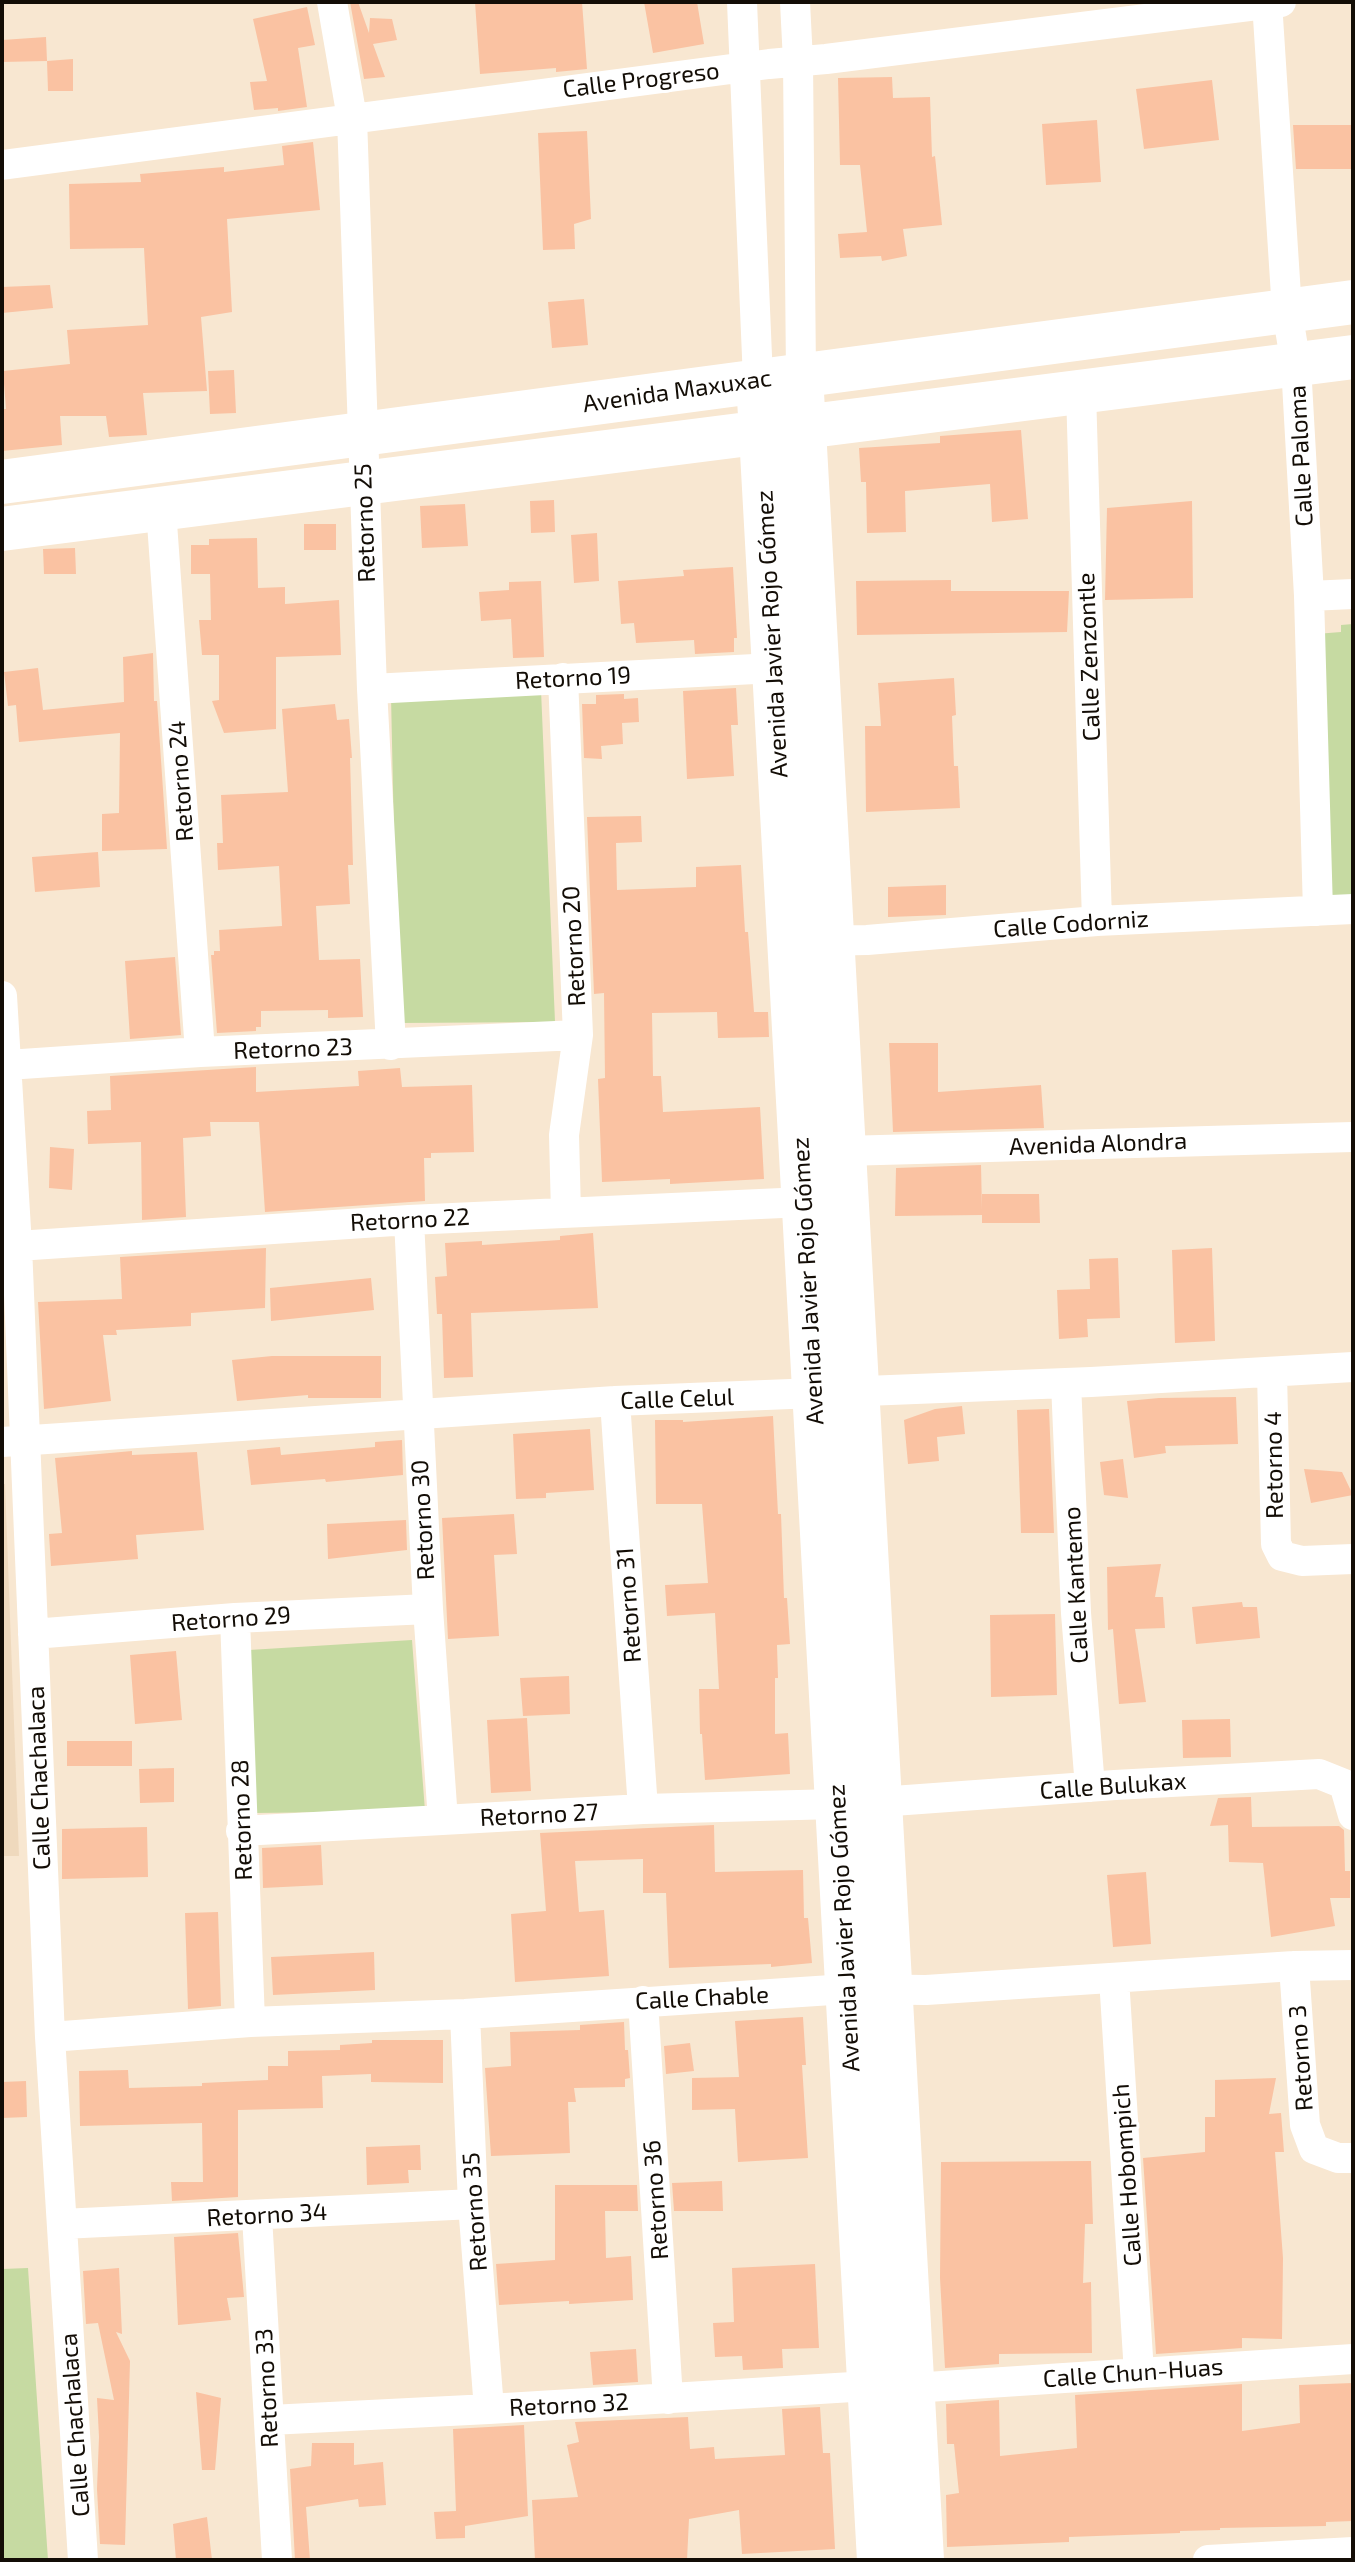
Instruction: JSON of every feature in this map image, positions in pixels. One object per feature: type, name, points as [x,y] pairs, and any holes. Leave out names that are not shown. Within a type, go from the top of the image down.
[{"type":"main road","name":"Avenida Maxuxac","points":[[2,482],[1353,302]]},
{"type":"main road","points":[[2,529],[1353,357]]},
{"type":"main road","points":[[932,358],[942,410]]},
{"type":"main road","name":"Avenida Javier Rojo Gómez","points":[[780,378],[804,428],[811,941],[804,1202],[879,2560]]},
{"type":"main road","name":"Avenida Javier Rojo Gómez","points":[[780,378],[761,433],[774,668],[811,941],[844,1151],[922,2560]]},
{"type":"main road","points":[[599,401],[608,452]]},
{"type":"street","name":"Retorno 25","points":[[332,2],[352,118],[363,484],[391,1045]]},
{"type":"street","name":"Avenida Javier Rojo Gómez","points":[[742,2],[746,67],[780,378]]},
{"type":"street","name":"Avenida Javier Rojo Gómez","points":[[780,378],[798,61],[795,2]]},
{"type":"street","name":"Calle Progreso","points":[[2,165],[746,67],[1272,3]]},
{"type":"street","name":"Calle Paloma","points":[[1272,3],[1287,311],[1296,365],[1309,596],[1318,911]]},
{"type":"street","name":"Calle Zenzontle","points":[[1081,392],[1097,921]]},
{"type":"street","name":"Retorno 24","points":[[161,509],[200,1052]]},
{"type":"street","points":[[1309,596],[1353,594]]},
{"type":"street","name":"Retorno 19","points":[[372,689],[774,668]]},
{"type":"street","name":"Retorno 20","points":[[563,678],[578,1035],[564,1135],[566,1213]]},
{"type":"street","name":"Calle Codorniz","points":[[811,941],[1097,921],[1353,909]]},
{"type":"street","name":"Calle Chachalaca","points":[[2,996],[17,1246],[13,1441],[33,1634],[50,2037],[83,2560]]},
{"type":"street","name":"Retorno 23","points":[[7,1065],[200,1052],[578,1035]]},
{"type":"street","name":"Avenida Alondra","points":[[844,1151],[1353,1137]]},
{"type":"street","name":"Retorno 22","points":[[17,1246],[409,1220],[804,1202]]},
{"type":"street","name":"Retorno 30","points":[[409,1220],[428,1609],[443,1820]]},
{"type":"street","name":"Calle Celul","points":[[13,1441],[615,1401],[1066,1383],[1353,1367]]},
{"type":"street","name":"Retorno 4","points":[[1272,1373],[1276,1544],[1282,1556],[1302,1561],[1353,1559]]},
{"type":"street","name":"Calle Kantemo","points":[[1066,1383],[1076,1613],[1090,1787]]},
{"type":"street","name":"Retorno 31","points":[[615,1401],[643,1809]]},
{"type":"street","name":"Retorno 29","points":[[33,1634],[235,1618],[428,1609]]},
{"type":"street","name":"Retorno 28","points":[[235,1618],[250,2022]]},
{"type":"street","name":"Calle Bulukax","points":[[879,1802],[1319,1774],[1344,1784],[1353,1815]]},
{"type":"street","name":"Retorno 27","points":[[241,1831],[643,1809],[837,1804]]},
{"type":"street","name":"Calle Chable","points":[[50,2037],[250,2022],[465,2014],[847,1989],[926,1990],[1294,1966],[1353,1965]]},
{"type":"street","name":"Retorno 3","points":[[1294,1966],[1305,2125],[1314,2149],[1338,2158],[1353,2158]]},
{"type":"street","name":"Calle Hobompich","points":[[1114,1978],[1139,2373]]},
{"type":"street","name":"Retorno 36","points":[[643,2001],[668,2399]]},
{"type":"street","name":"Retorno 35","points":[[465,2014],[473,2204],[489,2409]]},
{"type":"street","name":"Retorno 34","points":[[62,2224],[473,2204]]},
{"type":"street","name":"Retorno 33","points":[[257,2216],[277,2560]]},
{"type":"street","name":"Calle Chun-Huas","points":[[912,2388],[1353,2359]]},
{"type":"street","name":"Retorno 32","points":[[270,2420],[869,2386]]},
{"type":"street","points":[[1208,2560],[1336,2555]]},
{"type":"shaded area","points":[[2,1484],[5,1484],[19,1856],[2,1856]]},
{"type":"green space","points":[[1353,624],[1353,905],[1329,906],[1316,634],[1341,632],[1341,625]]},
{"type":"green space","points":[[541,690],[555,1022],[398,1023],[391,696]]},
{"type":"green space","points":[[412,1640],[425,1811],[254,1813],[249,1650]]},
{"type":"green space","points":[[28,2268],[48,2560],[2,2560],[2,2269]]},
{"type":"building","points":[[350,2],[358,2],[369,33],[370,18],[392,19],[397,40],[373,44],[385,77],[364,79]]},
{"type":"building","points":[[475,2],[582,2],[587,69],[556,72],[556,68],[480,74]]},
{"type":"building","points":[[644,2],[697,2],[704,44],[653,53]]},
{"type":"building","points":[[307,7],[315,45],[298,48],[307,107],[254,110],[250,82],[267,81],[253,19]]},
{"type":"building","points":[[46,37],[47,61],[2,62],[2,40]]},
{"type":"building","points":[[73,59],[73,91],[48,91],[47,61]]},
{"type":"building","points":[[892,77],[893,98],[930,97],[932,157],[935,156],[942,225],[903,229],[907,256],[882,261],[881,256],[840,258],[838,234],[867,232],[860,165],[840,165],[838,78]]},
{"type":"building","points":[[1212,80],[1219,140],[1144,149],[1136,89]]},
{"type":"building","points":[[1097,120],[1101,182],[1046,185],[1042,124]]},
{"type":"building","points":[[1293,125],[1353,125],[1353,169],[1296,169]]},
{"type":"building","points":[[587,131],[591,219],[574,224],[575,249],[543,250],[538,133]]},
{"type":"building","points":[[313,142],[320,210],[227,219],[232,312],[201,317],[207,391],[143,393],[147,435],[109,437],[106,416],[60,416],[62,445],[2,451],[2,409],[6,409],[3,371],[70,364],[67,330],[148,325],[144,248],[70,249],[69,184],[141,182],[140,174],[224,167],[224,172],[284,165],[282,146]]},
{"type":"building","points":[[50,285],[53,308],[2,313],[2,287]]},
{"type":"building","points":[[584,299],[588,345],[552,348],[548,302]]},
{"type":"building","points":[[234,370],[236,413],[210,414],[208,371]]},
{"type":"building","points":[[1021,430],[1028,519],[992,522],[990,484],[905,491],[906,532],[867,533],[866,482],[861,482],[859,448],[940,443],[940,436]]},
{"type":"building","points":[[554,500],[555,532],[531,533],[530,501]]},
{"type":"building","points":[[1192,501],[1193,598],[1105,600],[1107,508]]},
{"type":"building","points":[[465,504],[468,546],[422,548],[420,506]]},
{"type":"building","points":[[304,524],[336,524],[336,550],[304,550]]},
{"type":"building","points":[[597,533],[599,581],[574,583],[571,535]]},
{"type":"building","points":[[257,538],[258,588],[285,587],[285,604],[339,600],[341,655],[276,657],[276,729],[224,733],[212,701],[219,700],[219,655],[202,655],[199,620],[211,620],[210,574],[191,574],[191,545],[209,545],[209,539]]},
{"type":"building","points":[[75,548],[76,574],[44,574],[43,549]]},
{"type":"building","points":[[733,567],[737,638],[734,638],[734,652],[695,654],[694,640],[636,643],[634,623],[621,624],[618,581],[684,576],[683,570]]},
{"type":"building","points":[[951,580],[951,591],[1069,591],[1067,632],[857,635],[856,581]]},
{"type":"building","points":[[541,581],[544,657],[513,658],[511,619],[481,621],[479,592],[509,590],[509,582]]},
{"type":"building","points":[[153,653],[154,701],[157,701],[167,849],[102,851],[102,814],[119,813],[120,733],[19,742],[16,705],[8,706],[4,672],[38,668],[43,710],[124,702],[123,657]]},
{"type":"building","points":[[954,678],[954,766],[958,766],[960,808],[866,812],[865,726],[881,726],[878,683]]},
{"type":"building","points":[[736,688],[738,725],[731,725],[734,776],[687,779],[683,691]]},
{"type":"building","points":[[624,694],[624,699],[638,698],[639,722],[622,723],[623,744],[601,746],[602,759],[584,758],[582,704],[596,704],[596,695]]},
{"type":"building","points":[[335,704],[337,720],[349,719],[353,865],[348,865],[350,904],[316,906],[319,960],[360,959],[363,1017],[328,1018],[328,1010],[261,1011],[261,1027],[256,1027],[256,1031],[217,1033],[211,955],[214,951],[220,951],[219,930],[282,926],[279,866],[218,870],[217,843],[223,843],[221,795],[288,792],[282,709]]},
{"type":"building","points":[[641,816],[642,842],[616,843],[617,890],[696,887],[696,867],[741,865],[754,1012],[768,1012],[769,1037],[718,1038],[717,1012],[652,1013],[653,1076],[661,1076],[663,1112],[760,1107],[764,1179],[670,1184],[670,1179],[602,1182],[598,1079],[605,1078],[604,993],[594,994],[587,817]]},
{"type":"building","points":[[98,852],[100,887],[35,892],[32,857]]},
{"type":"building","points":[[946,885],[946,915],[888,917],[888,887]]},
{"type":"building","points":[[175,957],[181,1035],[130,1039],[125,961]]},
{"type":"building","points":[[889,1043],[938,1043],[938,1092],[1041,1085],[1044,1128],[893,1132]]},
{"type":"building","points":[[256,1067],[256,1092],[359,1086],[358,1071],[400,1068],[402,1087],[472,1085],[474,1152],[431,1153],[431,1158],[424,1158],[425,1201],[265,1212],[259,1122],[210,1122],[211,1136],[183,1138],[186,1217],[142,1220],[141,1142],[88,1144],[87,1111],[111,1110],[110,1076]]},
{"type":"building","points":[[50,1147],[74,1149],[72,1190],[49,1188]]},
{"type":"building","points":[[981,1165],[982,1210],[982,1194],[1039,1194],[1040,1223],[982,1223],[982,1215],[895,1216],[896,1168]]},
{"type":"building","points":[[593,1233],[598,1308],[471,1313],[473,1377],[444,1378],[442,1314],[437,1314],[435,1277],[447,1276],[445,1243],[482,1241],[482,1245],[560,1240],[560,1236]]},
{"type":"building","points":[[266,1248],[265,1308],[191,1313],[191,1326],[116,1330],[117,1335],[103,1335],[111,1401],[44,1409],[38,1302],[122,1299],[120,1257]]},
{"type":"building","points":[[1212,1248],[1215,1341],[1175,1343],[1172,1250]]},
{"type":"building","points":[[1118,1258],[1120,1318],[1087,1319],[1088,1337],[1059,1339],[1057,1290],[1090,1289],[1089,1259]]},
{"type":"building","points":[[371,1278],[374,1310],[271,1321],[270,1288]]},
{"type":"building","points":[[272,1356],[381,1356],[381,1398],[308,1398],[308,1395],[237,1401],[232,1360]]},
{"type":"building","points":[[1236,1397],[1238,1444],[1165,1446],[1166,1453],[1134,1458],[1127,1401]]},
{"type":"building","points":[[962,1406],[965,1434],[937,1437],[939,1461],[908,1464],[904,1420],[935,1409]]},
{"type":"building","points":[[1049,1409],[1054,1533],[1021,1533],[1017,1410]]},
{"type":"building","points":[[773,1416],[784,1598],[787,1598],[790,1644],[777,1645],[775,1734],[788,1733],[790,1774],[705,1780],[699,1689],[719,1689],[715,1613],[667,1616],[665,1585],[708,1583],[702,1504],[656,1504],[655,1420],[683,1422]]},
{"type":"building","points":[[590,1429],[594,1490],[546,1493],[546,1498],[516,1499],[513,1434]]},
{"type":"building","points":[[402,1440],[403,1475],[251,1485],[247,1450],[280,1447],[281,1455],[375,1447],[375,1442]]},
{"type":"building","points":[[132,1451],[132,1455],[197,1452],[204,1530],[136,1535],[138,1559],[51,1566],[49,1534],[62,1533],[55,1458]]},
{"type":"building","points":[[1123,1459],[1128,1498],[1104,1495],[1100,1462]]},
{"type":"building","points":[[1304,1469],[1342,1472],[1353,1495],[1311,1503]]},
{"type":"building","points":[[514,1514],[517,1554],[494,1555],[499,1636],[448,1639],[442,1518]]},
{"type":"building","points":[[406,1520],[407,1550],[328,1559],[327,1524]]},
{"type":"building","points":[[1161,1564],[1155,1597],[1163,1597],[1165,1628],[1135,1629],[1146,1702],[1119,1704],[1113,1629],[1108,1630],[1107,1567]]},
{"type":"building","points":[[1242,1602],[1243,1607],[1257,1607],[1260,1638],[1196,1644],[1192,1607]]},
{"type":"building","points":[[1055,1614],[1057,1695],[991,1697],[990,1615]]},
{"type":"building","points":[[176,1651],[182,1720],[135,1724],[130,1655]]},
{"type":"building","points":[[569,1676],[570,1714],[523,1716],[520,1678]]},
{"type":"building","points":[[527,1718],[531,1791],[491,1793],[487,1720]]},
{"type":"building","points":[[1230,1719],[1231,1757],[1183,1758],[1182,1720]]},
{"type":"building","points":[[67,1741],[132,1741],[132,1766],[67,1766]]},
{"type":"building","points":[[174,1768],[174,1802],[140,1803],[139,1769]]},
{"type":"building","points":[[1251,1797],[1252,1827],[1339,1826],[1344,1830],[1345,1871],[1350,1871],[1350,1898],[1330,1898],[1335,1926],[1271,1937],[1263,1863],[1229,1862],[1228,1825],[1210,1826],[1218,1798]]},
{"type":"building","points":[[714,1825],[715,1872],[803,1870],[804,1918],[808,1918],[812,1963],[771,1967],[771,1964],[669,1968],[666,1893],[643,1893],[643,1859],[575,1861],[579,1912],[604,1910],[609,1976],[515,1982],[511,1914],[546,1911],[540,1833]]},
{"type":"building","points":[[147,1827],[148,1877],[62,1879],[62,1829]]},
{"type":"building","points":[[321,1845],[323,1885],[263,1888],[262,1848]]},
{"type":"building","points":[[1146,1872],[1151,1944],[1113,1947],[1107,1875]]},
{"type":"building","points":[[218,1912],[221,2006],[188,2009],[185,1913]]},
{"type":"building","points":[[374,1952],[375,1990],[273,1995],[271,1957]]},
{"type":"building","points":[[803,2017],[806,2065],[802,2065],[808,2158],[738,2162],[735,2109],[692,2110],[692,2078],[739,2077],[735,2021]]},
{"type":"building","points":[[624,2022],[630,2078],[625,2079],[625,2087],[574,2088],[576,2102],[568,2102],[570,2153],[491,2156],[485,2068],[511,2066],[510,2032],[580,2030],[580,2025]]},
{"type":"building","points":[[372,2040],[443,2040],[443,2083],[371,2082],[371,2074],[322,2076],[323,2108],[238,2110],[238,2197],[172,2201],[171,2182],[203,2182],[202,2123],[80,2126],[79,2071],[128,2070],[129,2088],[268,2080],[268,2066],[288,2066],[288,2051],[340,2050],[340,2045],[372,2043]]},
{"type":"building","points":[[690,2043],[694,2071],[666,2074],[664,2046]]},
{"type":"building","points":[[1276,2078],[1269,2114],[1281,2113],[1284,2152],[1275,2152],[1283,2258],[1282,2339],[1242,2338],[1242,2348],[1156,2354],[1143,2158],[1205,2152],[1205,2117],[1215,2117],[1215,2080]]},
{"type":"building","points":[[26,2081],[27,2117],[2,2118],[2,2082]]},
{"type":"building","points":[[420,2145],[421,2170],[408,2170],[409,2183],[367,2185],[366,2147]]},
{"type":"building","points":[[1091,2161],[1093,2224],[1085,2224],[1083,2283],[1091,2282],[1092,2353],[999,2354],[999,2364],[945,2368],[940,2278],[941,2162]]},
{"type":"building","points":[[722,2181],[723,2211],[674,2211],[672,2183]]},
{"type":"building","points":[[555,2185],[637,2185],[638,2211],[605,2211],[606,2258],[631,2256],[633,2300],[499,2305],[496,2264],[555,2260]]},
{"type":"building","points":[[238,2233],[244,2297],[227,2298],[231,2320],[178,2325],[174,2237]]},
{"type":"building","points":[[815,2264],[819,2348],[782,2349],[783,2368],[743,2370],[742,2356],[715,2357],[713,2323],[734,2322],[732,2268]]},
{"type":"building","points":[[119,2268],[122,2334],[116,2332],[130,2361],[125,2545],[100,2544],[97,2398],[114,2400],[98,2323],[86,2324],[83,2271]]},
{"type":"building","points":[[636,2349],[638,2382],[593,2385],[590,2352]]},
{"type":"building","points":[[1353,2383],[1353,2521],[1326,2522],[1326,2526],[1220,2528],[1180,2533],[1069,2537],[1069,2542],[947,2547],[946,2495],[959,2493],[954,2444],[947,2444],[946,2404],[999,2400],[1000,2456],[1077,2448],[1075,2395],[1242,2384],[1242,2431],[1300,2423],[1299,2385]]},
{"type":"building","points":[[196,2392],[221,2398],[215,2470],[202,2470]]},
{"type":"building","points":[[820,2407],[823,2453],[830,2453],[835,2549],[742,2554],[739,2510],[689,2519],[687,2560],[535,2560],[532,2500],[578,2497],[567,2445],[579,2442],[575,2422],[688,2417],[690,2449],[714,2447],[715,2459],[785,2455],[782,2409]]},
{"type":"building","points":[[524,2425],[528,2516],[465,2526],[465,2538],[436,2539],[434,2512],[456,2511],[453,2429]]},
{"type":"building","points":[[312,2443],[354,2443],[354,2465],[383,2462],[386,2505],[359,2507],[358,2499],[306,2507],[310,2560],[295,2560],[290,2469],[311,2466]]},
{"type":"building","points":[[207,2517],[212,2560],[176,2560],[173,2524]]}]
